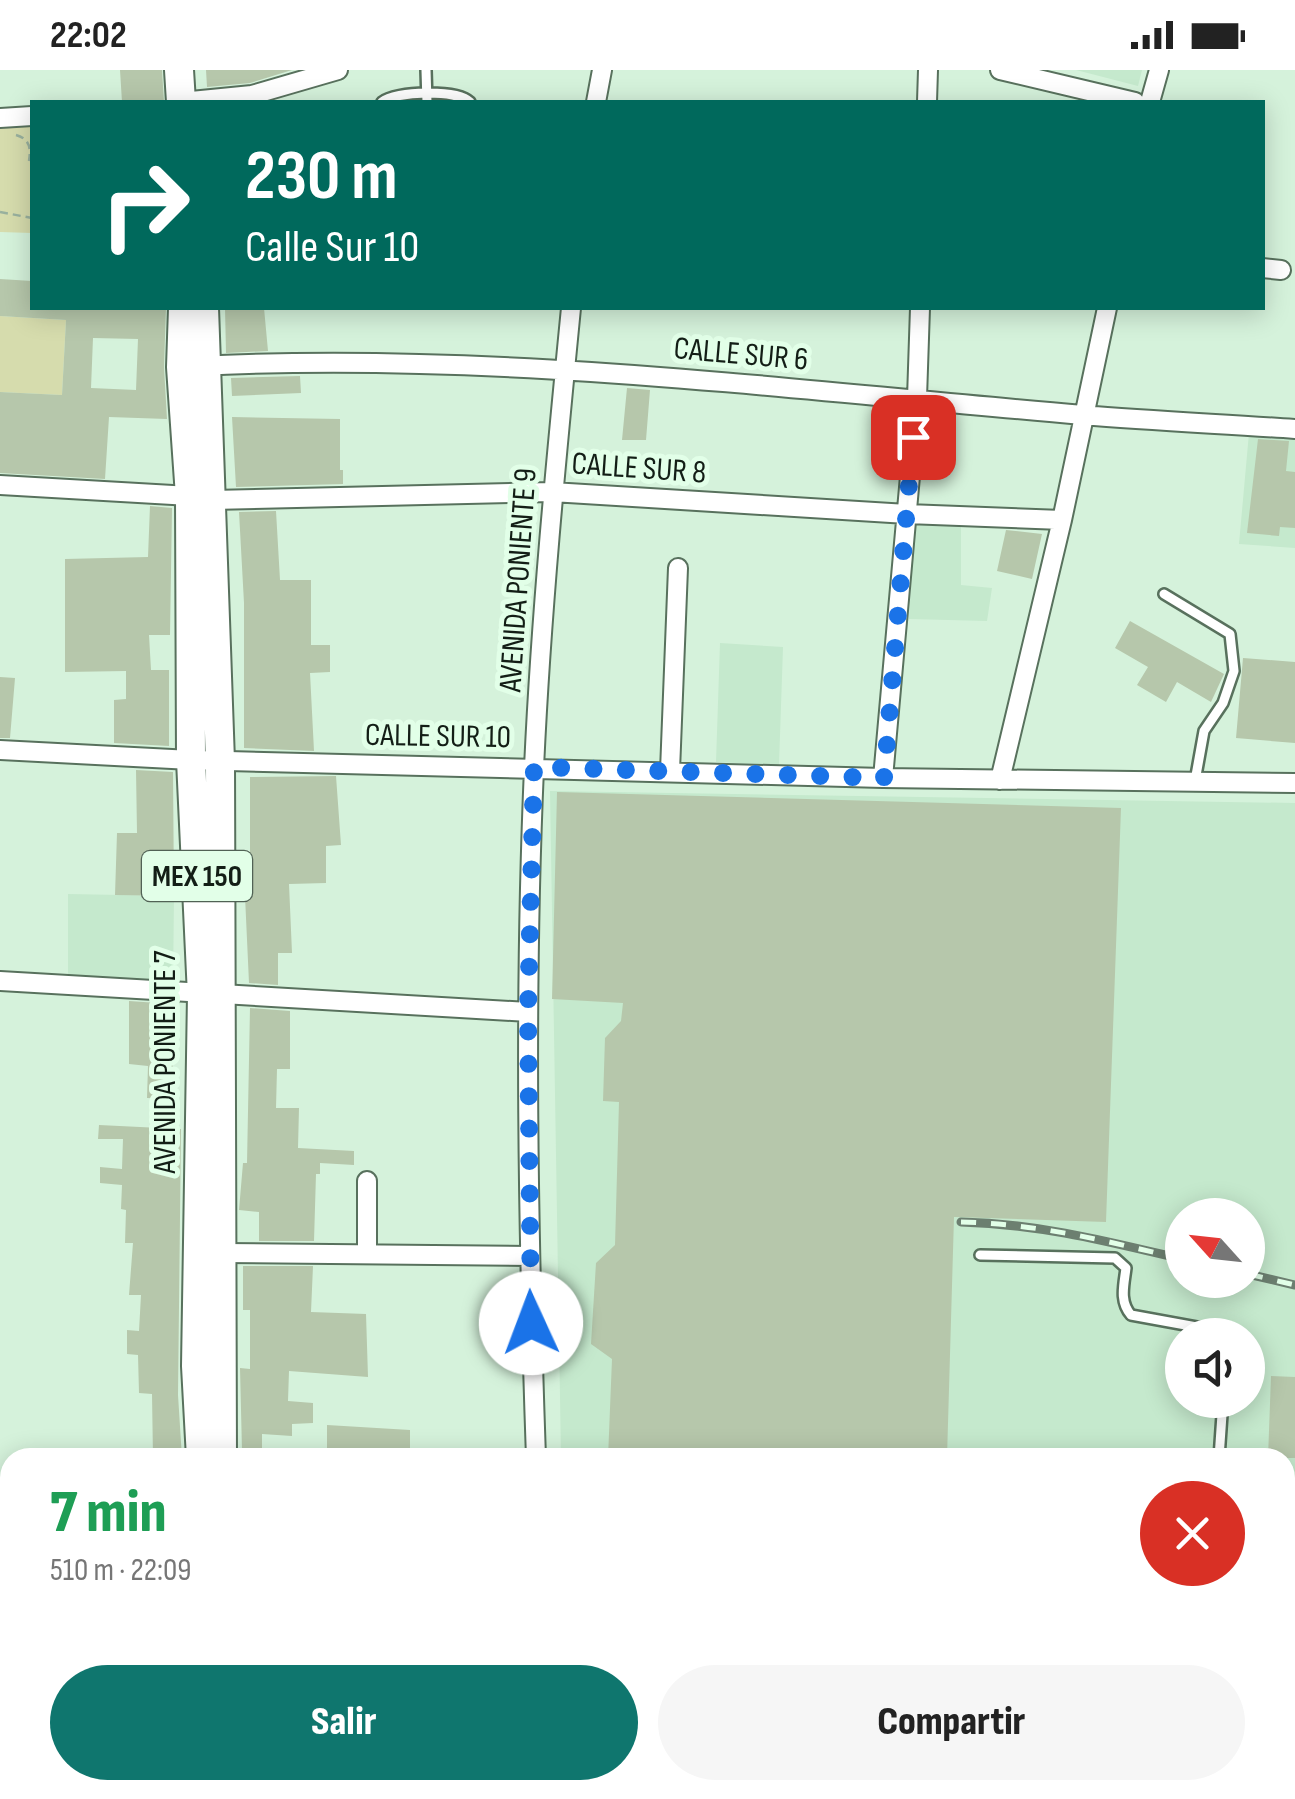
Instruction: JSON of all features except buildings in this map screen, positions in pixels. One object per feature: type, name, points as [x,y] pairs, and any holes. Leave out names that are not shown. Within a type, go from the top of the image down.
[{"type":"main road","points":[[178,70],[181,100]]},
{"type":"main road","points":[[196,70],[197,100]]},
{"type":"main road","name":"AVENIDA PONIENTE 7","points":[[183,310],[193,366],[220,761],[196,1366],[200,1448]]},
{"type":"main road","name":"AVENIDA PONIENTE 7","points":[[193,366],[204,310]]},
{"type":"main road","name":"AVENIDA PONIENTE 7","points":[[201,498],[191,760],[212,995],[221,1252],[222,1448]]},
{"type":"street","points":[[213,100],[252,95],[338,70]]},
{"type":"street","points":[[596,100],[602,70]]},
{"type":"street","points":[[927,100],[928,70]]},
{"type":"street","points":[[1000,70],[1127,100]]},
{"type":"street","points":[[1151,100],[1159,70]]},
{"type":"street","points":[[0,118],[30,116]]},
{"type":"street","name":"AVENIDA PONIENTE 9","points":[[536,1448],[528,1256],[534,767],[552,492],[572,310]]},
{"type":"street","points":[[884,778],[920,310]]},
{"type":"street","points":[[1000,780],[1107,310]]},
{"type":"street","name":"CALLE SUR 6","points":[[193,366],[386,363],[565,368],[1084,415],[1295,429]]},
{"type":"street","name":"CALLE SUR 8","points":[[0,485],[201,498],[552,492],[1062,520]]},
{"type":"street","points":[[670,771],[678,568]]},
{"type":"street","name":"CALLE SUR 10","points":[[0,750],[220,761],[884,778],[1295,783]]},
{"type":"street","points":[[0,982],[528,1012]]},
{"type":"street","points":[[367,1181],[367,1254]]},
{"type":"street","points":[[221,1252],[528,1256]]},
{"type":"lane","points":[[426,70],[426,98]]},
{"type":"lane","points":[[384,100],[389,96],[426,98],[459,94],[467,100]]},
{"type":"lane","points":[[1164,594],[1230,634],[1234,671],[1224,703],[1204,731],[1195,781]]},
{"type":"lane","points":[[980,1256],[1115,1258],[1126,1268],[1122,1296],[1131,1316],[1165,1322]]},
{"type":"lane","points":[[1220,1448],[1222,1418]]},
{"type":"path","points":[[0,135],[25,138],[30,149]]},
{"type":"path","points":[[29,161],[30,156]]},
{"type":"path","points":[[0,212],[30,218]]},
{"type":"shaded area","points":[[1076,70],[1142,70],[1138,86]]},
{"type":"shaded area","points":[[30,123],[30,233],[0,232],[0,124]]},
{"type":"shaded area","points":[[0,316],[66,320],[62,395],[0,392]]},
{"type":"shaded area","points":[[1249,433],[1295,438],[1295,548],[1239,544]]},
{"type":"shaded area","points":[[915,517],[961,520],[961,585],[992,588],[987,621],[909,619]]},
{"type":"shaded area","points":[[720,643],[783,647],[779,765],[716,762]]},
{"type":"shaded area","points":[[550,791],[1295,803],[1295,1448],[561,1448]]},
{"type":"shaded area","points":[[68,894],[174,896],[173,985],[68,981]]},
{"type":"railway","points":[[961,1222],[1046,1230],[1165,1255]]},
{"type":"railway","points":[[1265,1278],[1295,1285]]},
{"type":"route","points":[[531,1323],[528,1012],[534,767],[884,778],[913,437]]}]
